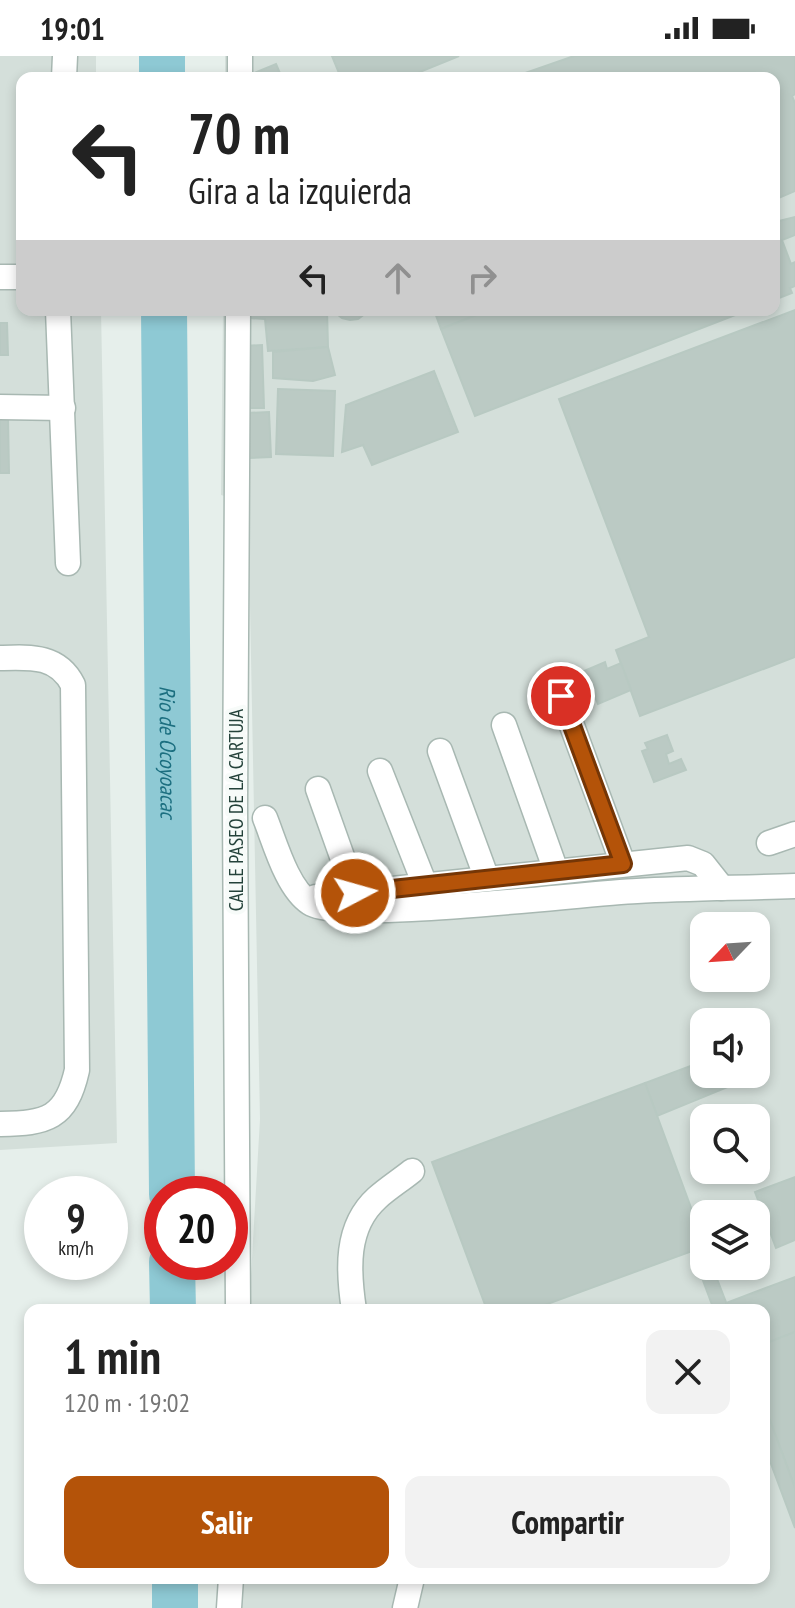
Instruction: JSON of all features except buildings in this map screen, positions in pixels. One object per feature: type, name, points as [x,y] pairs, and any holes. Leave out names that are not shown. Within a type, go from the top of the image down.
[{"type":"street","points":[[58,316],[68,563]]},
{"type":"street","name":"CALLE PASEO DE LA CARTUJA","points":[[238,316],[235,790],[238,1304]]},
{"type":"street","points":[[0,407],[63,408]]},
{"type":"street","points":[[0,658],[52,661],[67,672],[73,685],[77,1070],[71,1095],[60,1110],[40,1121],[0,1124]]},
{"type":"street","points":[[561,696],[623,864]]},
{"type":"street","points":[[504,725],[556,871]]},
{"type":"street","points":[[440,751],[487,879]]},
{"type":"street","points":[[380,771],[425,885]]},
{"type":"street","points":[[318,789],[355,893]]},
{"type":"street","points":[[265,818],[297,892],[312,905],[333,910],[380,911],[636,891],[795,886]]},
{"type":"street","points":[[769,843],[795,834]]},
{"type":"street","points":[[304,898],[688,858],[703,864],[722,888]]},
{"type":"street","points":[[353,1304],[349,1277],[352,1236],[374,1199],[412,1171]]},
{"type":"street","points":[[229,1608],[231,1584]]},
{"type":"street","points":[[405,1608],[411,1584]]},
{"type":"shaded area","points":[[0,56],[96,56],[96,72],[16,72],[16,316],[101,316],[117,1143],[0,1150]]},
{"type":"shaded area","points":[[225,56],[795,56],[795,1608],[234,1608],[235,1584],[770,1584],[770,1304],[249,1304],[260,1119],[248,503],[221,495],[223,316],[780,316],[780,72],[225,72]]},
{"type":"waterway","name":"Rio de Ocoyoacac","points":[[162,56],[162,72]]},
{"type":"waterway","name":"Rio de Ocoyoacac","points":[[164,316],[172,1176]]},
{"type":"waterway","name":"Rio de Ocoyoacac","points":[[172,1280],[173,1304]]},
{"type":"waterway","name":"Rio de Ocoyoacac","points":[[175,1584],[175,1608]]},
{"type":"route","points":[[355,893],[623,864],[561,696]]}]
